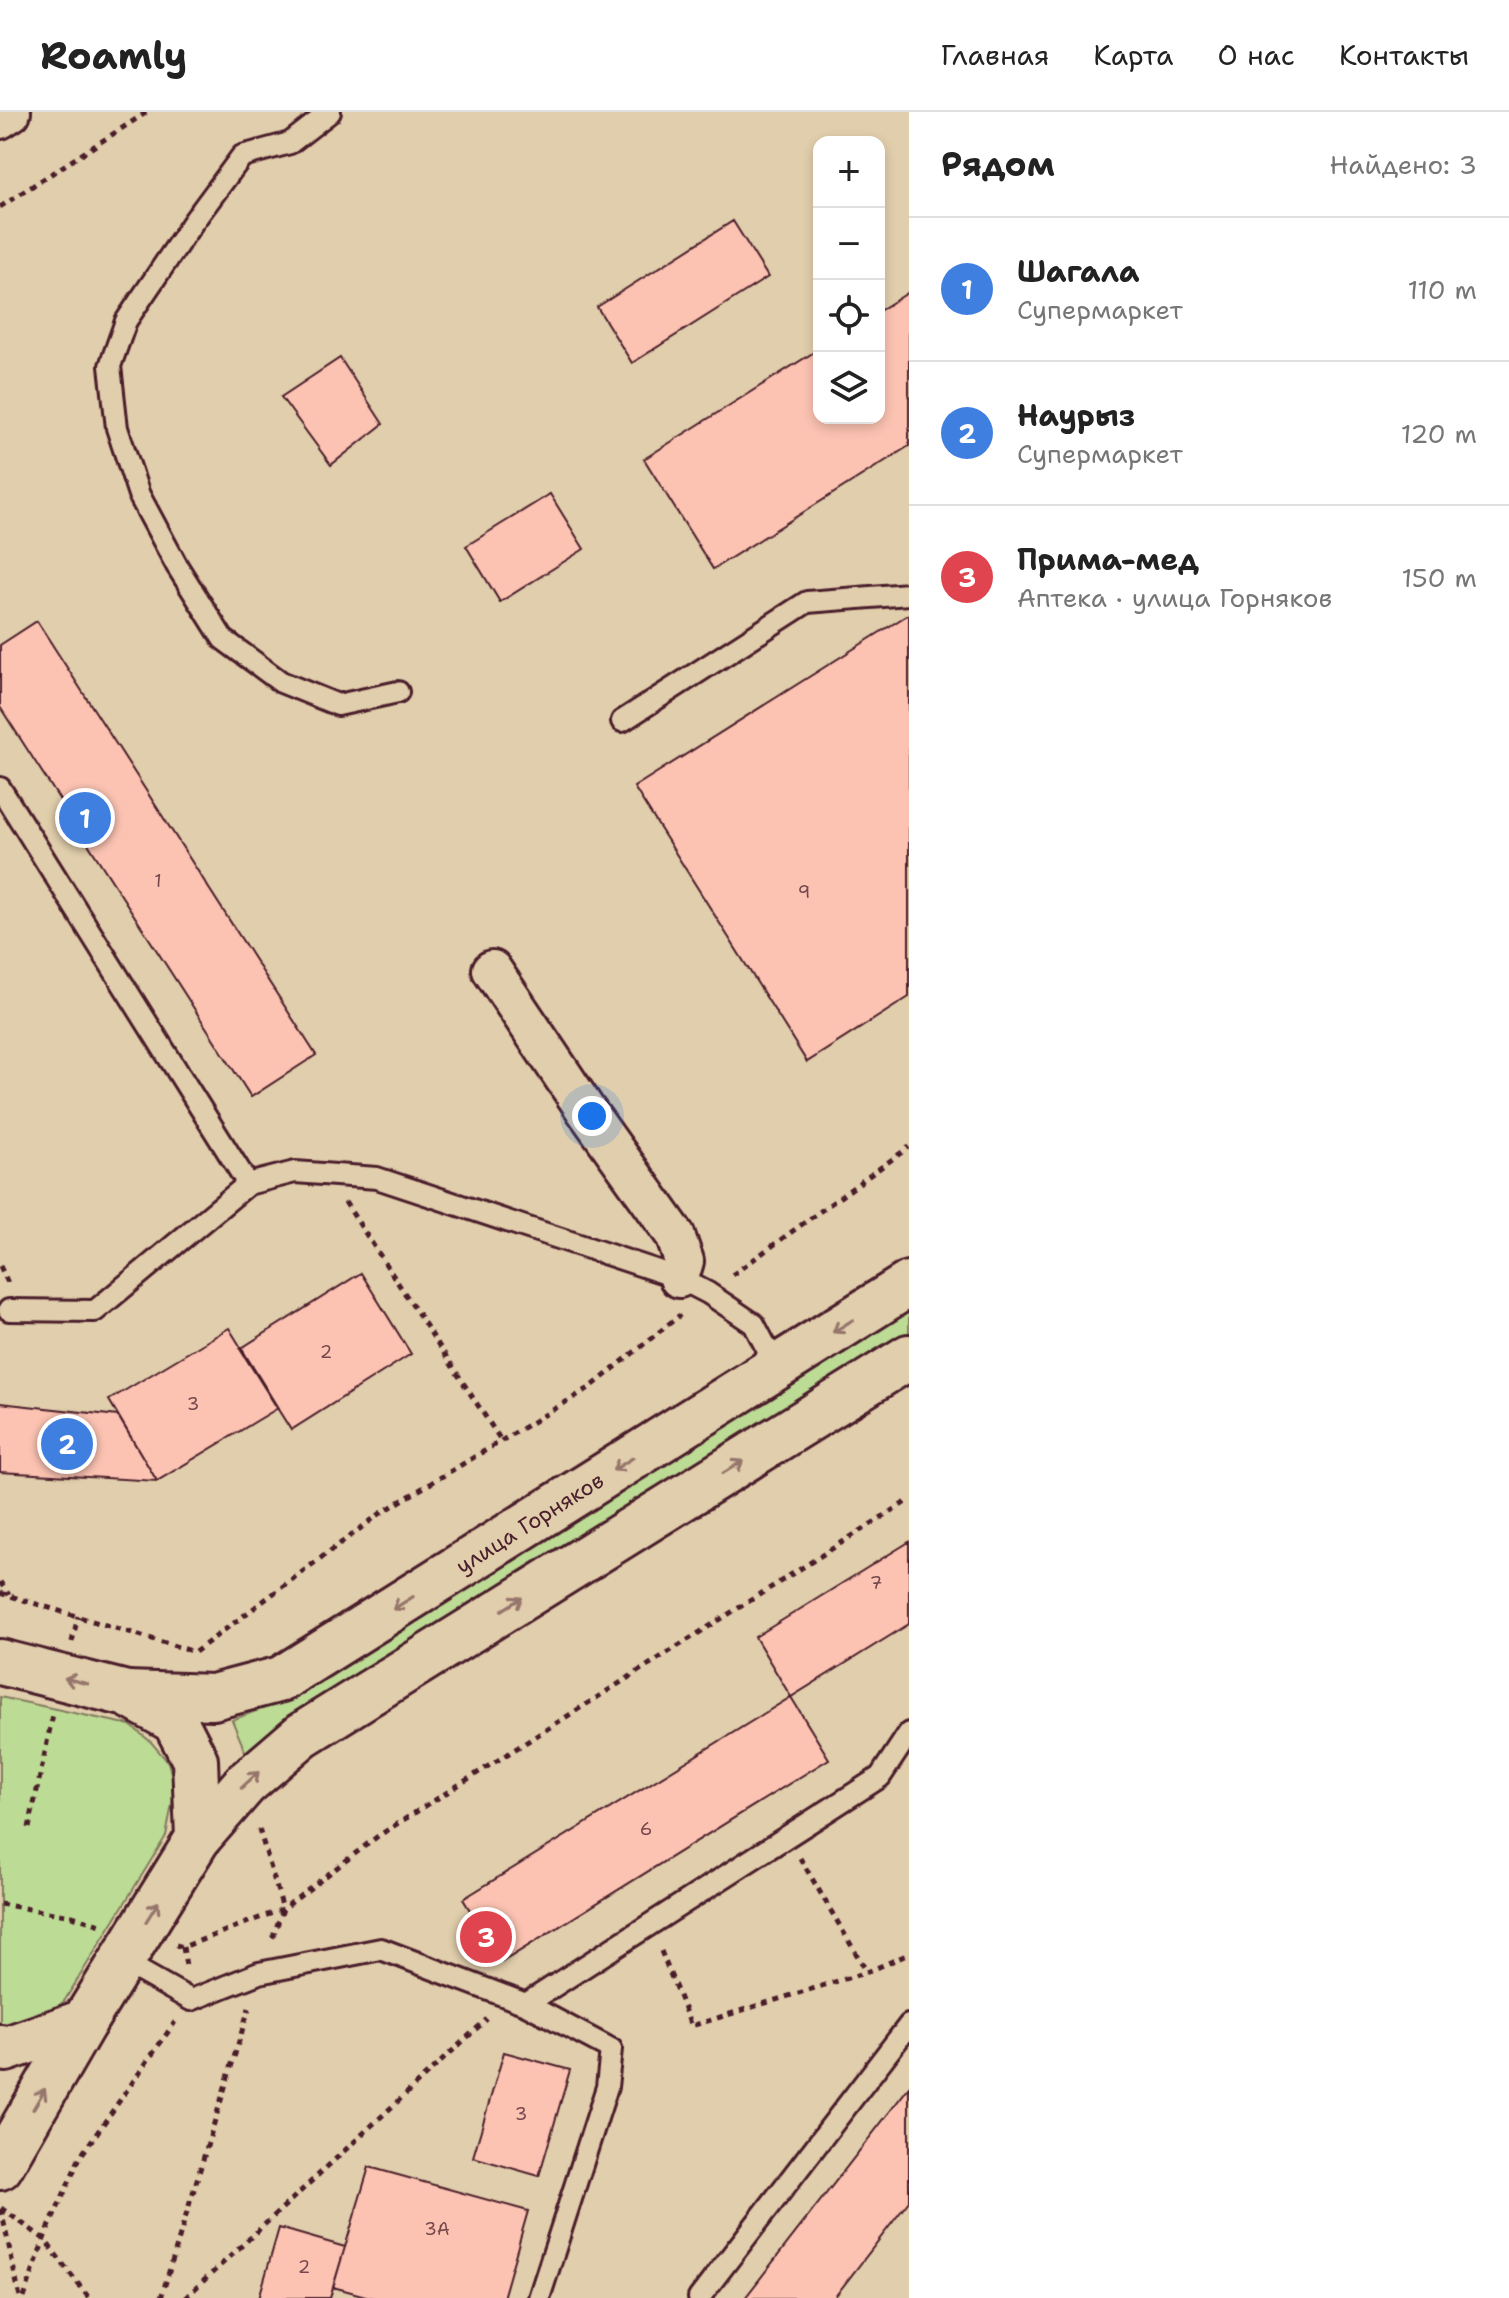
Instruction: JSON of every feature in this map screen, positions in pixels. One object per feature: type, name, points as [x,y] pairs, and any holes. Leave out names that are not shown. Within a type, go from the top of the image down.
[{"type":"street","points":[[0,119],[11,112]]},
{"type":"street","points":[[492,970],[585,1109],[675,1235],[684,1261],[679,1278]]},
{"type":"street","name":"улица Горняков","points":[[127,1694],[213,1697],[281,1679],[909,1284]]},
{"type":"street","points":[[0,2167],[84,2022],[198,1838],[245,1784],[302,1735],[909,1357]]},
{"type":"street","points":[[0,1662],[127,1694],[175,1721],[195,1760],[198,1838]]},
{"type":"street","points":[[0,2047],[6,2049],[84,2022]]},
{"type":"lane","points":[[330,112],[290,143],[242,156],[126,321],[110,366],[117,428],[139,495],[177,566],[223,639],[281,682],[338,705],[398,692]]},
{"type":"lane","points":[[622,721],[807,602],[909,594]]},
{"type":"lane","points":[[0,788],[248,1184]]},
{"type":"lane","points":[[9,1310],[95,1311],[248,1184],[295,1172],[327,1174],[377,1178],[679,1278],[754,1324],[777,1368]]},
{"type":"lane","points":[[518,2001],[651,1924],[880,1777],[909,1733]]},
{"type":"lane","points":[[122,1961],[191,2000],[259,1973],[381,1949],[518,2001],[611,2049],[607,2087],[539,2298]]},
{"type":"lane","points":[[699,2298],[909,2025]]},
{"type":"path","points":[[0,207],[147,112]]},
{"type":"path","points":[[0,1593],[195,1652],[381,1513],[502,1442],[327,1174]]},
{"type":"path","points":[[161,2298],[259,1973],[283,1909],[378,1836],[909,1500]]},
{"type":"path","points":[[0,1582],[10,1596]]},
{"type":"path","points":[[29,1828],[78,1616]]},
{"type":"path","points":[[788,1837],[867,1972]]},
{"type":"path","points":[[651,1924],[691,2026],[867,1972],[909,1954]]},
{"type":"path","points":[[22,2298],[80,2157],[191,2000],[183,1947]]},
{"type":"path","points":[[185,2298],[518,2001]]},
{"type":"path","points":[[0,2208],[44,2239],[89,2298]]},
{"type":"path","points":[[0,2208],[22,2298]]},
{"type":"green space","points":[[909,1307],[909,1333],[290,1723],[250,1763],[232,1720],[294,1697]]},
{"type":"green space","points":[[0,1697],[130,1725],[151,1742],[168,1762],[175,1788],[166,1836],[65,2000],[43,2019],[30,2024],[0,2023]]},
{"type":"building","points":[[733,221],[768,277],[632,363],[597,307]]},
{"type":"building","points":[[909,292],[909,446],[713,569],[644,459],[813,353],[813,424],[885,424],[885,307]]},
{"type":"building","points":[[340,358],[383,424],[331,465],[281,397]]},
{"type":"building","points":[[550,494],[584,549],[500,602],[466,546]]},
{"type":"building","points":[[909,614],[909,997],[807,1062],[634,787]]},
{"type":"building","points":[[37,621],[316,1055],[251,1097],[0,707],[0,645]]},
{"type":"building","points":[[361,1273],[411,1354],[291,1430],[240,1349]]},
{"type":"building","points":[[229,1328],[278,1408],[157,1481],[109,1400]]},
{"type":"building","points":[[0,1403],[118,1416],[157,1481],[0,1472]]},
{"type":"building","points":[[909,1542],[909,1624],[791,1697],[755,1637]]},
{"type":"building","points":[[791,1697],[829,1759],[502,1962],[463,1899]]},
{"type":"building","points":[[504,2052],[570,2070],[539,2176],[473,2157]]},
{"type":"building","points":[[909,2087],[909,2201],[834,2298],[745,2298]]},
{"type":"building","points":[[369,2167],[528,2211],[503,2298],[373,2298],[333,2287]]},
{"type":"building","points":[[279,2228],[345,2247],[330,2298],[259,2298]]},
{"type":"place","name":"Шагала","points":[[85,818]]},
{"type":"place","name":"Наурыз","points":[[67,1444]]},
{"type":"place","name":"Прима-мед","points":[[486,1937]]}]
